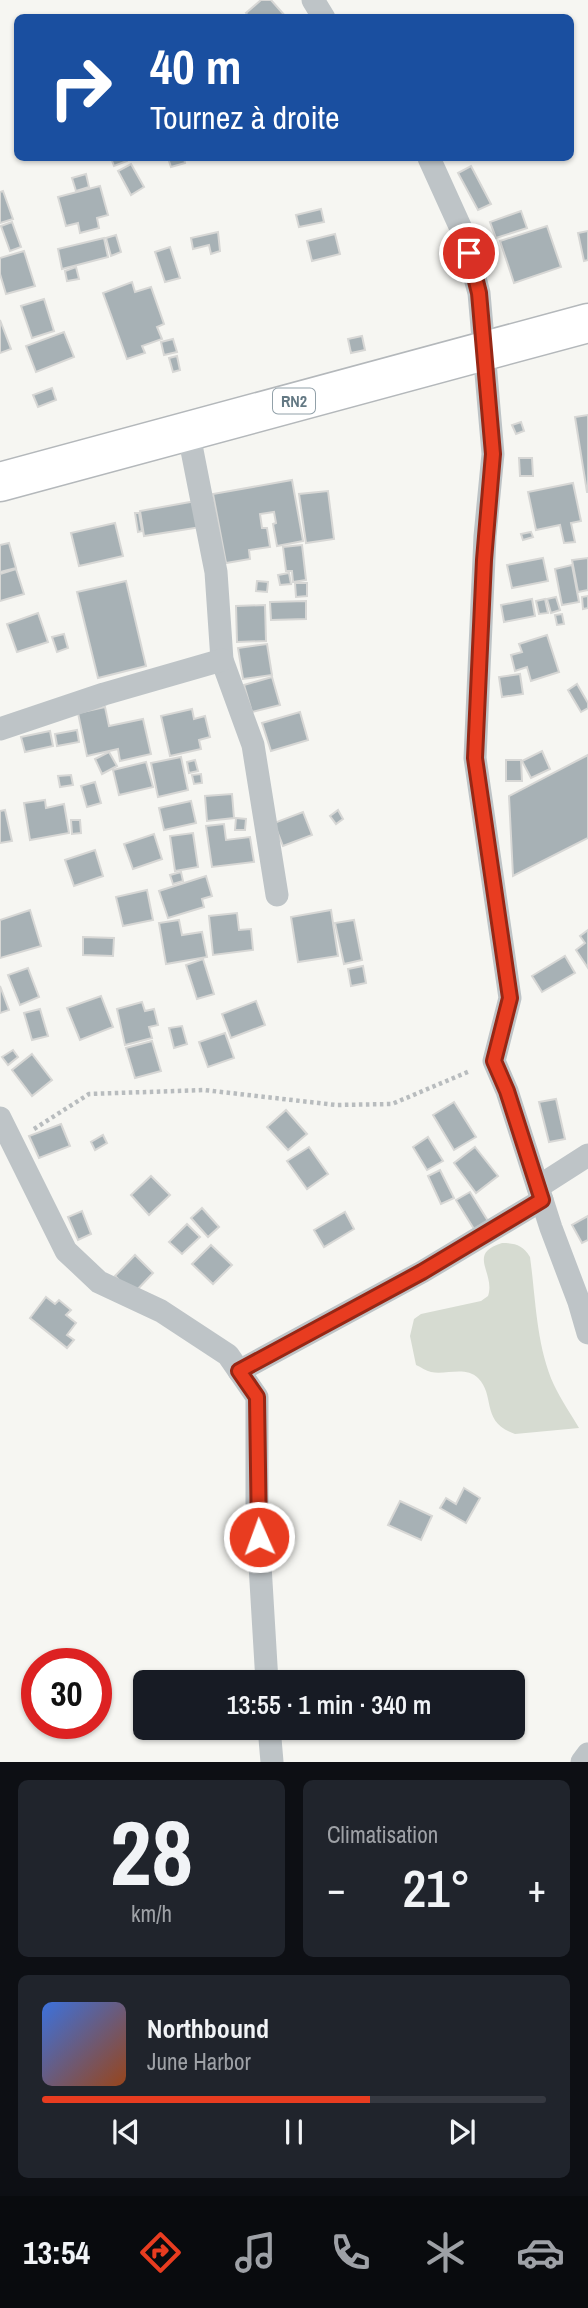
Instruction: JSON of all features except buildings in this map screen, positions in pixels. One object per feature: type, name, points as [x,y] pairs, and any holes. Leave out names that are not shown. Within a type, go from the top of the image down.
[{"type":"highway","name":"RN2","points":[[0,482],[483,349],[588,323]]},
{"type":"street","points":[[430,161],[463,233],[479,293],[493,454],[485,536],[475,758],[510,998],[494,1061],[507,1091],[588,1333]]},
{"type":"street","points":[[188,430],[216,572],[222,660],[253,745],[277,895]]},
{"type":"street","points":[[0,729],[104,694],[222,660]]},
{"type":"street","points":[[0,1118],[66,1251],[99,1282],[161,1311],[228,1355],[257,1397],[257,1515],[266,1670]]},
{"type":"street","points":[[239,1371],[422,1272],[540,1193],[588,1155]]},
{"type":"street","points":[[271,1740],[272,1762]]},
{"type":"street","points":[[582,1762],[588,1754]]},
{"type":"path","points":[[13,1143],[89,1094],[204,1090],[336,1105],[392,1104],[494,1061]]},
{"type":"shaded area","points":[[502,1243],[518,1246],[530,1257],[538,1322],[548,1370],[579,1428],[515,1434],[497,1423],[483,1385],[473,1374],[437,1373],[416,1365],[410,1336],[414,1319],[421,1314],[481,1301],[488,1296],[484,1259],[491,1247]]},
{"type":"route","points":[[259,1537],[257,1397],[239,1371],[422,1272],[542,1200],[507,1091],[494,1061],[510,998],[475,758],[484,560],[493,454],[479,293],[469,253]]}]
